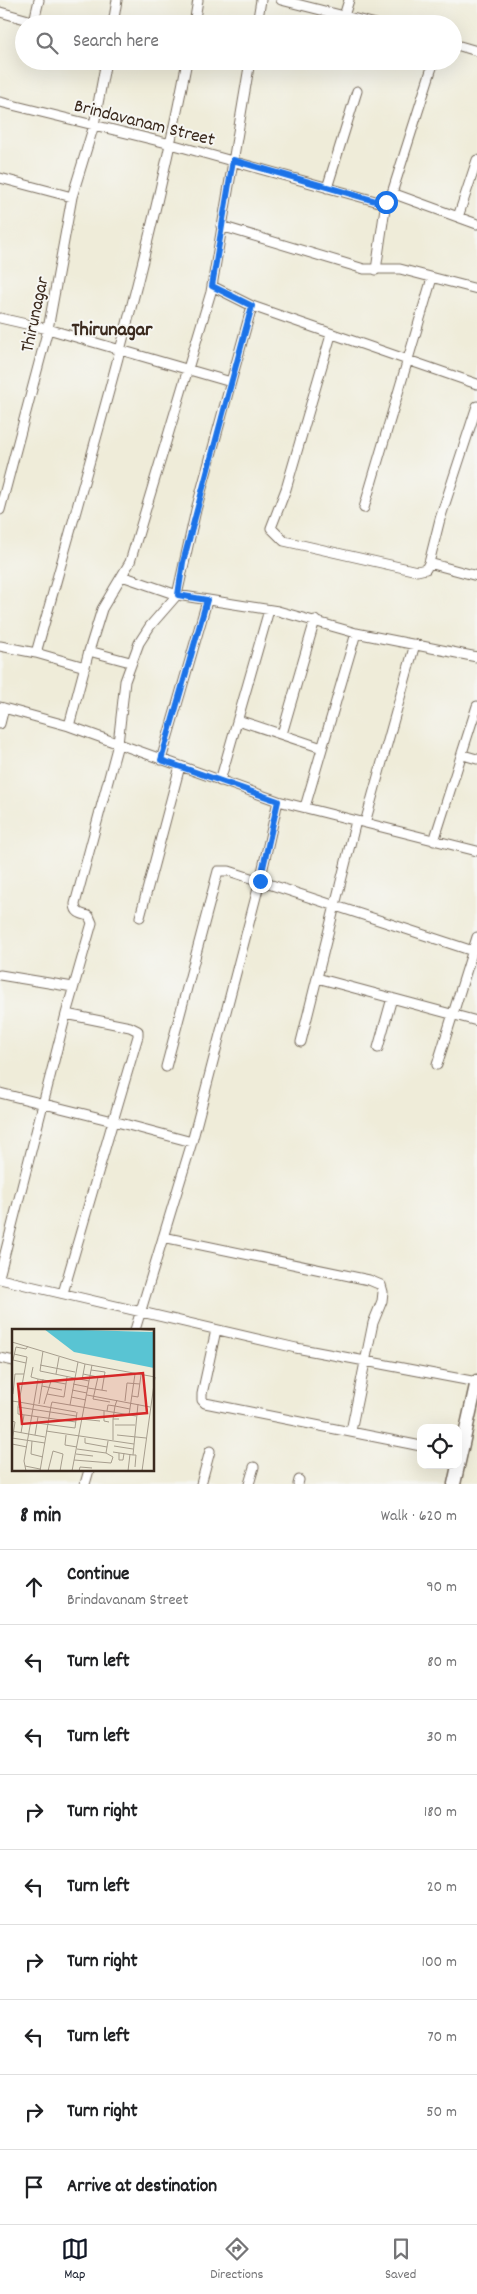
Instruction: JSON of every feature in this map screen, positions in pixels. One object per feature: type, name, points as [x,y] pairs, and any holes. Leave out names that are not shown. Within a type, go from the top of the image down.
[{"type":"main road","points":[[462,1443],[477,1382]]},
{"type":"main road","points":[[454,1484],[457,1469]]},
{"type":"street","points":[[39,0],[39,15]]},
{"type":"street","points":[[114,15],[116,0]]},
{"type":"street","points":[[196,15],[198,0]]},
{"type":"street","points":[[258,15],[261,0]]},
{"type":"street","points":[[282,0],[340,15]]},
{"type":"street","points":[[344,15],[349,0]]},
{"type":"street","points":[[0,12],[15,16]]},
{"type":"street","points":[[462,46],[477,50]]},
{"type":"street","name":"Thirunagar","points":[[0,510],[48,329],[72,197],[94,125],[104,70]]},
{"type":"street","points":[[36,653],[121,350],[171,144],[185,70]]},
{"type":"street","points":[[69,726],[102,609],[130,562],[212,286],[220,226],[248,70]]},
{"type":"street","points":[[376,270],[386,202],[392,193],[431,70]]},
{"type":"street","points":[[327,188],[357,91]]},
{"type":"street","name":"Brindavanam Street","points":[[0,102],[233,160],[327,188],[379,202],[386,202]]},
{"type":"street","points":[[458,217],[477,160]]},
{"type":"street","points":[[1,180],[72,197]]},
{"type":"street","points":[[392,193],[477,224]]},
{"type":"street","points":[[220,226],[347,265],[376,270],[400,270],[477,289]]},
{"type":"street","points":[[364,508],[432,278]]},
{"type":"street","points":[[212,286],[252,306],[331,335],[477,384]]},
{"type":"street","points":[[0,1273],[66,1014],[92,923],[89,916],[79,913],[75,909],[75,904],[118,744],[125,681],[130,662],[139,643],[150,626],[178,595],[196,510],[252,306]]},
{"type":"street","points":[[0,318],[48,329],[231,382]]},
{"type":"street","points":[[331,335],[286,489],[271,528],[284,540],[417,571],[426,569],[440,519],[477,406]]},
{"type":"street","points":[[429,563],[477,576]]},
{"type":"street","points":[[122,576],[178,595],[269,610],[315,620],[356,632],[477,657]]},
{"type":"street","points":[[161,760],[207,600]]},
{"type":"street","points":[[220,780],[269,610]]},
{"type":"street","points":[[282,734],[315,620]]},
{"type":"street","points":[[305,807],[356,632]]},
{"type":"street","points":[[301,1042],[335,906],[415,644]]},
{"type":"street","points":[[0,646],[36,653],[85,668]]},
{"type":"street","points":[[89,651],[130,662]]},
{"type":"street","points":[[434,841],[463,755],[477,706]]},
{"type":"street","points":[[0,724],[2,707],[69,726],[278,801],[477,851]]},
{"type":"street","points":[[238,720],[322,748]]},
{"type":"street","points":[[463,755],[477,759]]},
{"type":"street","points":[[140,917],[180,766]]},
{"type":"street","points":[[135,1329],[192,1142],[260,881],[278,801]]},
{"type":"street","points":[[166,1068],[218,871],[229,870],[473,951]]},
{"type":"street","points":[[437,1065],[477,937]]},
{"type":"street","points":[[0,976],[74,987]]},
{"type":"street","points":[[317,978],[477,1021]]},
{"type":"street","points":[[378,1048],[392,998]]},
{"type":"street","points":[[63,1293],[138,1036],[138,1031],[130,1027],[66,1014]]},
{"type":"street","points":[[0,1093],[192,1142]]},
{"type":"street","points":[[164,1237],[369,1280],[381,1285],[383,1292],[382,1301],[373,1323],[351,1431]]},
{"type":"street","points":[[0,1279],[216,1330],[366,1362],[477,1382]]},
{"type":"street","points":[[216,1330],[202,1394],[202,1400],[205,1403],[417,1445]]},
{"type":"street","points":[[201,1484],[210,1451]]},
{"type":"street","points":[[249,1484],[254,1467]]},
{"type":"district","name":"Thirunagar","points":[[112,328]]},
{"type":"route","points":[[260,881],[278,801],[161,760],[207,600],[178,595],[183,562],[252,306],[212,286],[220,226],[233,160],[297,180],[379,202],[386,202]]}]
